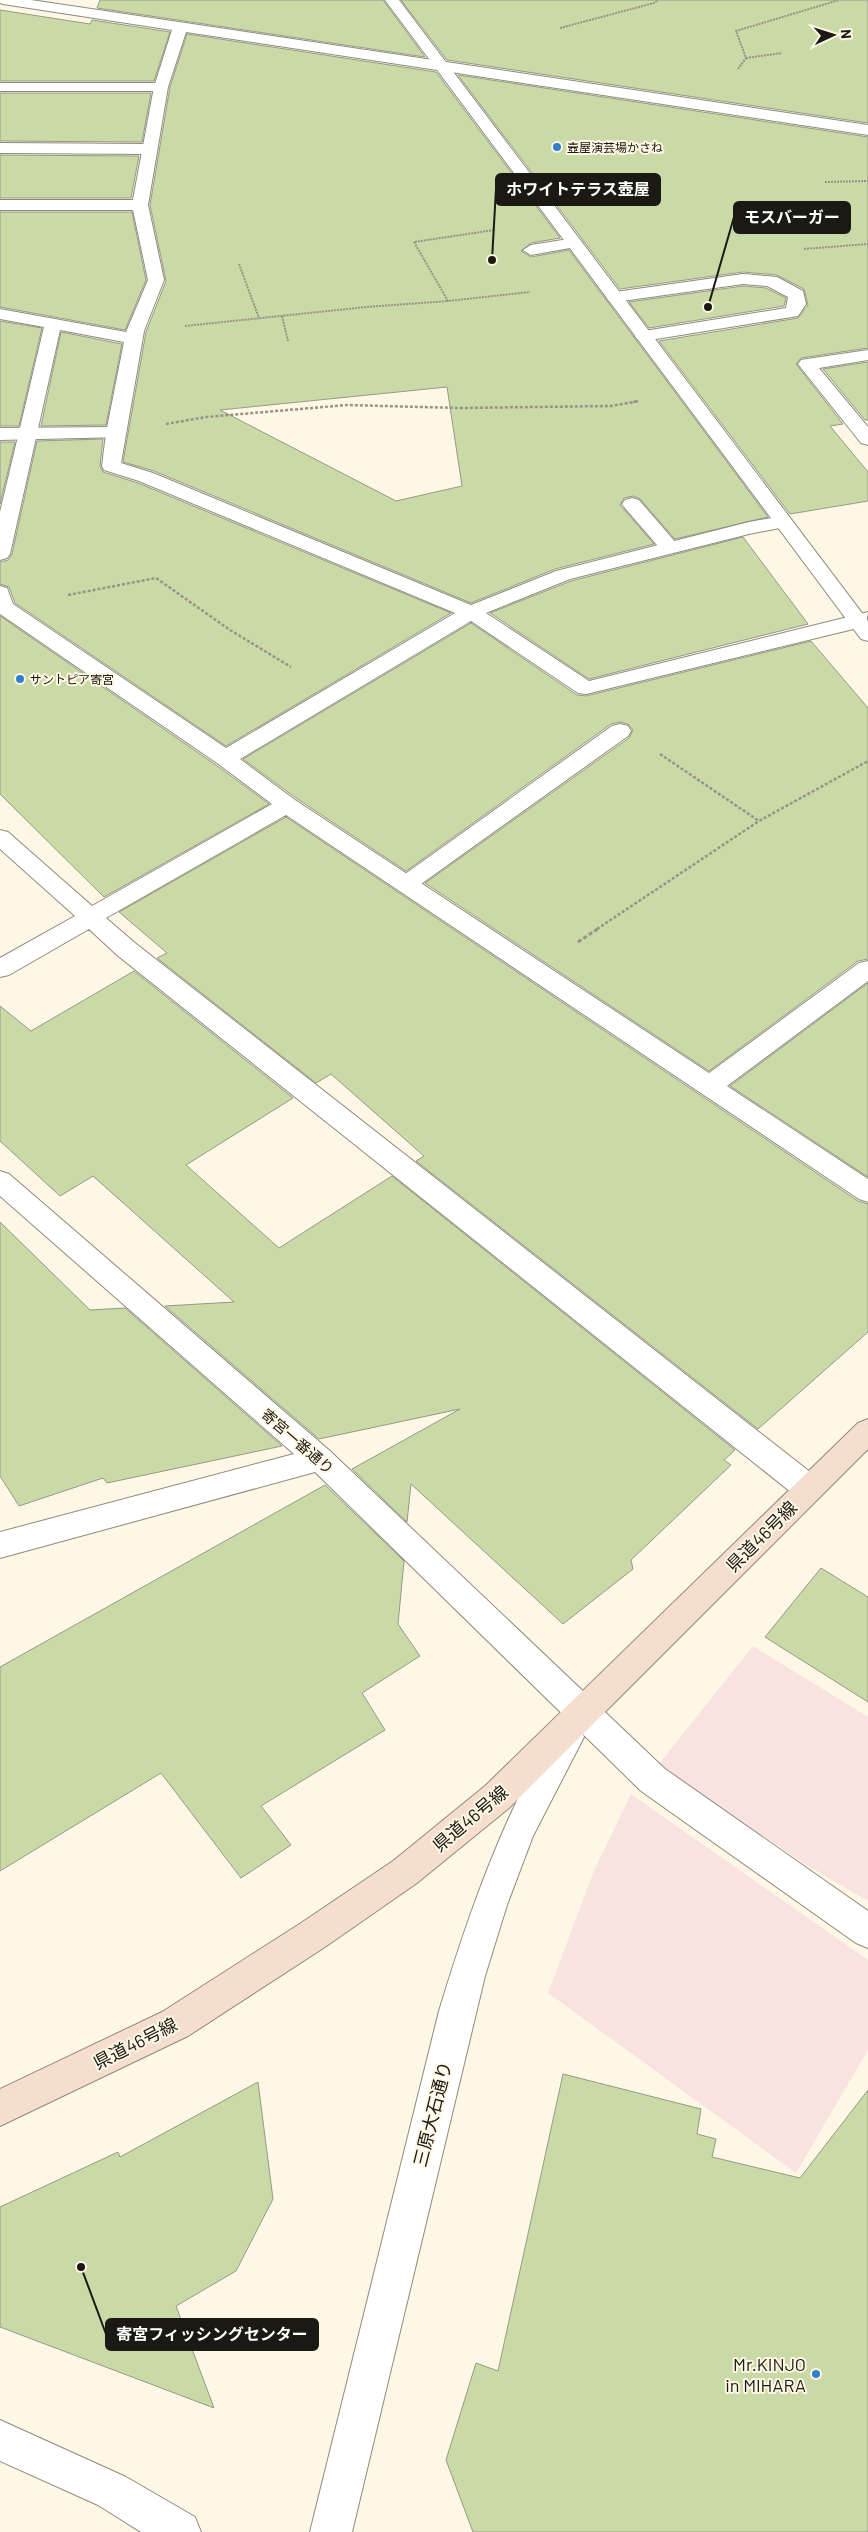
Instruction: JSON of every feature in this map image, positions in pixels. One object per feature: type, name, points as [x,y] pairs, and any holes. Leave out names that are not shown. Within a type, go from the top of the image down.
[{"type":"main road","name":"県道46号線","points":[[0,2108],[176,2024],[313,1935],[405,1872],[497,1797],[808,1488],[868,1432]]},
{"type":"street","points":[[3,0],[868,130]]},
{"type":"street","points":[[180,27],[161,87],[140,204],[156,280],[134,335],[115,433],[111,466],[146,477],[471,612],[586,688],[865,625],[782,522],[576,243],[392,0]]},
{"type":"street","points":[[0,87],[161,87]]},
{"type":"street","points":[[0,148],[149,149]]},
{"type":"street","points":[[0,205],[140,204]]},
{"type":"street","points":[[531,250],[576,243]]},
{"type":"street","points":[[610,290],[646,277]]},
{"type":"street","points":[[610,290],[743,279],[770,281],[797,295],[797,304],[792,312],[644,336]]},
{"type":"street","points":[[0,314],[53,324],[134,335]]},
{"type":"street","points":[[0,554],[53,324]]},
{"type":"street","points":[[868,355],[807,364],[868,440]]},
{"type":"street","points":[[0,434],[115,433]]},
{"type":"street","points":[[632,504],[670,548]]},
{"type":"street","points":[[225,758],[471,612],[564,575],[782,522]]},
{"type":"street","points":[[2,599],[225,758],[287,805],[868,1192]]},
{"type":"street","points":[[406,884],[620,731]]},
{"type":"street","points":[[0,969],[287,805]]},
{"type":"street","points":[[0,837],[134,955],[808,1488]]},
{"type":"street","points":[[709,1086],[868,970]]},
{"type":"street","name":"寄宮一番通り","points":[[0,1181],[320,1459],[525,1654],[582,1714],[653,1780],[868,1931]]},
{"type":"street","points":[[0,1545],[320,1459]]},
{"type":"street","name":"三原大石通り","points":[[331,2532],[455,2021],[476,1946],[498,1883],[527,1816],[552,1763],[582,1714]]},
{"type":"street","points":[[0,2440],[112,2491],[180,2532]]},
{"type":"path","points":[[560,28],[654,3],[658,0]]},
{"type":"path","points":[[746,58],[736,31],[839,0]]},
{"type":"path","points":[[702,105],[736,72],[746,58],[782,53]]},
{"type":"path","points":[[825,182],[868,182]]},
{"type":"path","points":[[239,264],[259,318]]},
{"type":"path","points":[[134,335],[259,318],[448,301]]},
{"type":"path","points":[[282,316],[288,341]]},
{"type":"path","points":[[115,433],[206,417],[347,405],[459,408],[611,406],[686,393]]},
{"type":"path","points":[[2,599],[156,578],[230,630],[334,694]]},
{"type":"path","points":[[620,731],[632,741],[641,742],[759,821]]},
{"type":"path","points":[[536,970],[759,821],[850,769],[868,761]]},
{"type":"shaded area","points":[[753,1646],[868,1717],[868,1901],[803,1863],[658,1765]]},
{"type":"shaded area","points":[[631,1794],[868,1960],[868,2050],[796,2173],[548,1993],[593,1873]]},
{"type":"building","points":[[100,0],[383,0],[425,57],[97,8]]},
{"type":"building","points":[[401,0],[868,0],[868,123],[447,60]]},
{"type":"building","points":[[0,10],[90,24],[92,20],[170,32],[154,81],[0,81]]},
{"type":"building","points":[[187,34],[436,72],[560,238],[531,243],[521,251],[531,257],[569,250],[768,517],[675,539],[640,499],[633,496],[624,498],[620,505],[654,544],[555,569],[471,603],[154,471],[123,462],[146,332],[166,281],[150,205],[170,87]],"holes":[[[447,387],[462,486],[396,501],[220,410]]]},
{"type":"building","points":[[458,75],[868,137],[868,348],[801,358],[796,364],[843,424],[830,426],[868,472],[868,501],[790,514],[659,341],[798,318],[808,305],[804,289],[777,275],[743,272],[620,289]]},
{"type":"building","points":[[0,93],[151,93],[142,142],[0,141]]},
{"type":"building","points":[[0,155],[139,156],[131,198],[0,198]]},
{"type":"building","points":[[0,212],[132,212],[146,280],[125,330],[0,307]]},
{"type":"building","points":[[743,286],[766,288],[786,298],[784,306],[649,328],[629,302]]},
{"type":"building","points":[[0,321],[42,328],[19,426],[0,426]]},
{"type":"building","points":[[61,332],[122,344],[106,425],[41,426]]},
{"type":"building","points":[[868,362],[868,420],[865,420],[823,369]]},
{"type":"building","points":[[103,439],[100,466],[103,472],[138,483],[451,613],[226,746],[15,603],[9,587],[0,584],[0,562],[8,560],[12,554],[37,441]]},
{"type":"building","points":[[0,442],[15,442],[0,504]]},
{"type":"building","points":[[743,537],[808,624],[589,679],[490,613],[571,581]]},
{"type":"building","points":[[0,616],[216,765],[269,804],[104,897],[0,794]]},
{"type":"building","points":[[471,623],[577,695],[586,696],[811,641],[868,708],[868,959],[858,961],[709,1071],[425,883],[629,738],[633,730],[628,724],[620,722],[611,724],[406,871],[296,798],[243,759]]},
{"type":"building","points":[[286,817],[858,1201],[868,1204],[868,1332],[758,1429],[416,1161],[424,1156],[331,1074],[316,1083],[157,958],[167,953],[119,912]]},
{"type":"building","points":[[134,971],[293,1098],[186,1165],[279,1248],[392,1176],[735,1450],[724,1460],[731,1465],[631,1560],[633,1569],[563,1624],[411,1484],[407,1522],[352,1469],[460,1409],[319,1439],[165,1306],[234,1302],[93,1176],[60,1196],[0,1141],[0,1006],[31,1031]]},
{"type":"building","points":[[868,983],[868,1177],[730,1086]]},
{"type":"building","points":[[0,1222],[90,1310],[125,1308],[282,1446],[107,1483],[103,1478],[19,1506],[0,1476]]},
{"type":"building","points":[[325,1485],[404,1561],[398,1624],[420,1656],[362,1693],[385,1730],[261,1806],[291,1845],[241,1878],[161,1773],[0,1871],[0,1667]]},
{"type":"building","points":[[821,1568],[868,1597],[868,1702],[765,1637]]},
{"type":"building","points":[[563,2074],[701,2109],[697,2134],[716,2139],[712,2157],[800,2178],[868,2090],[868,2532],[473,2532],[446,2460],[476,2363],[498,2371]]},
{"type":"building","points":[[258,2082],[273,2199],[236,2271],[176,2306],[214,2408],[0,2327],[0,2207],[118,2152],[120,2157]]},
{"type":"place","name":"壼屋演芸場かさね","points":[[557,147]]},
{"type":"place","name":"ホワイトテラス壺屋","points":[[492,260]]},
{"type":"place","name":"モスバーガー","points":[[708,307]]},
{"type":"place","name":"サントピア寄宮","points":[[20,679]]},
{"type":"place","name":"寄宮フィッシングセンター","points":[[81,2267]]},
{"type":"place","name":"Mr.KINJO in MIHARA","points":[[816,2374]]}]
